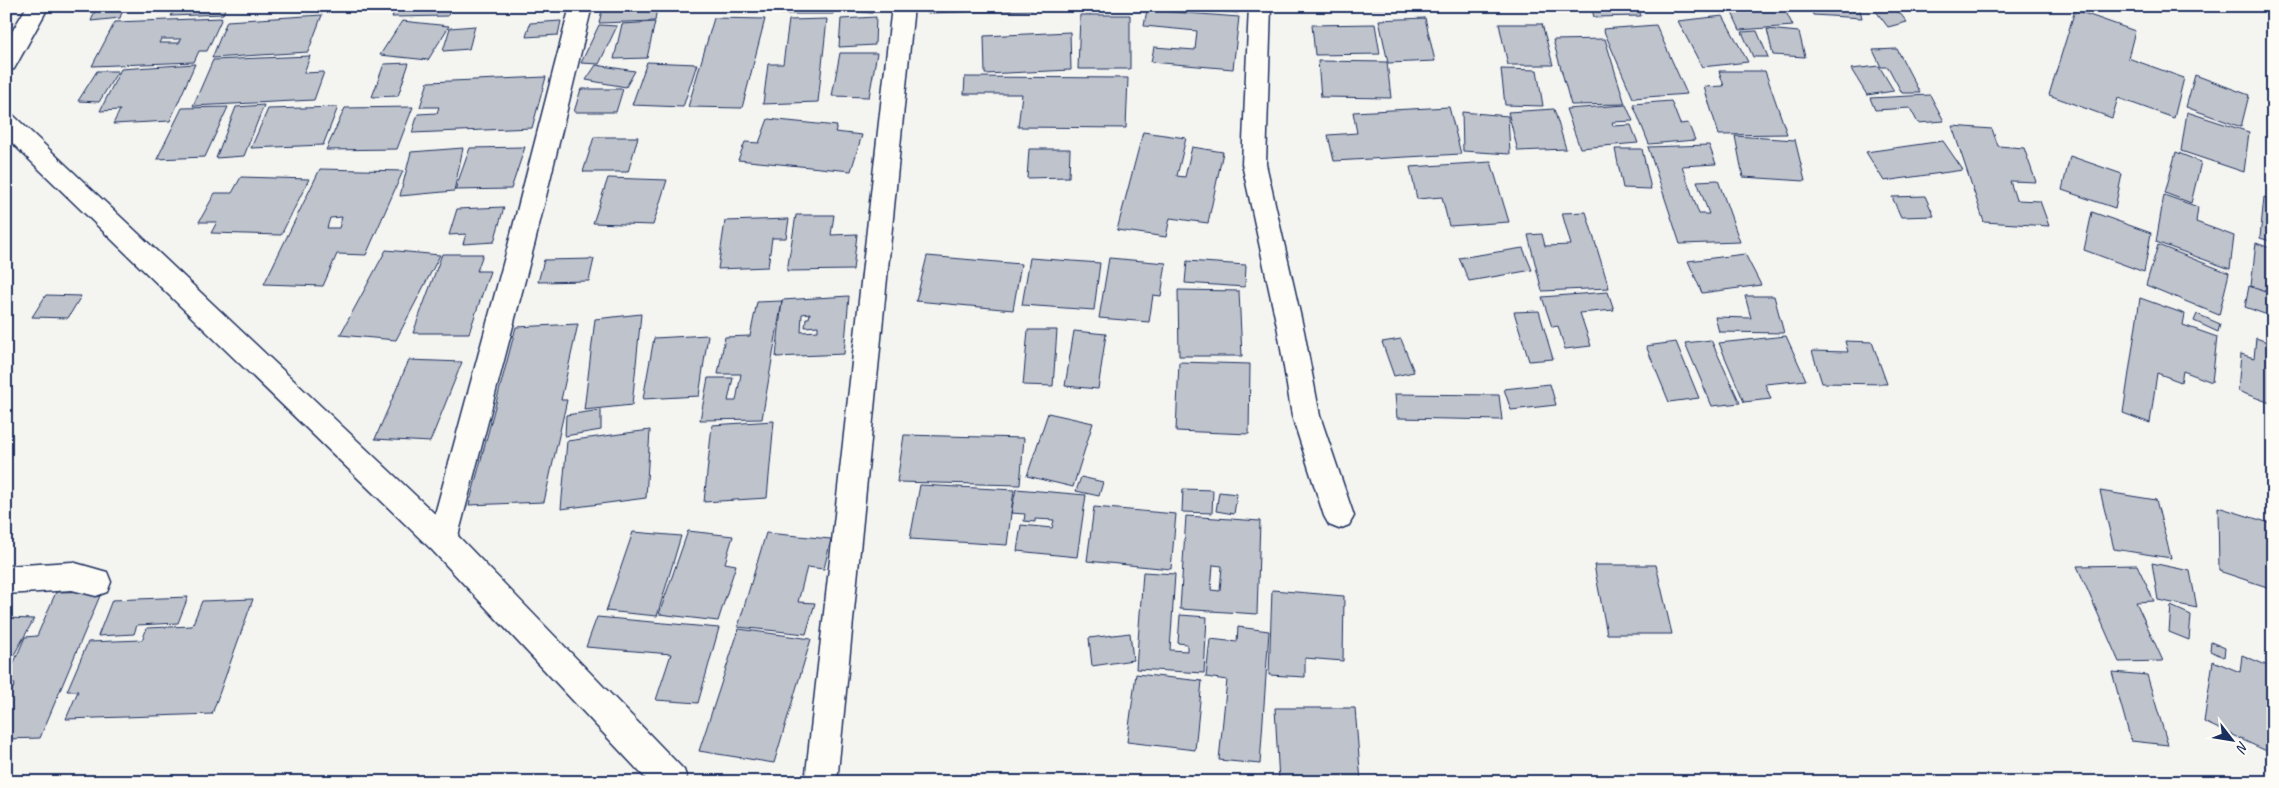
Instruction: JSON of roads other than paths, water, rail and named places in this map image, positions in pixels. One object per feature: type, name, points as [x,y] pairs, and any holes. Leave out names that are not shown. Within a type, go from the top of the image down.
[{"type":"street","points":[[6,63],[38,6]]},
{"type":"street","points":[[442,540],[522,242],[581,6]]},
{"type":"street","points":[[821,782],[903,6]]},
{"type":"street","points":[[1260,6],[1254,164],[1291,331],[1306,416],[1339,516]]},
{"type":"street","points":[[6,122],[442,540],[672,782]]},
{"type":"street","points":[[6,580],[72,576],[96,582]]}]
